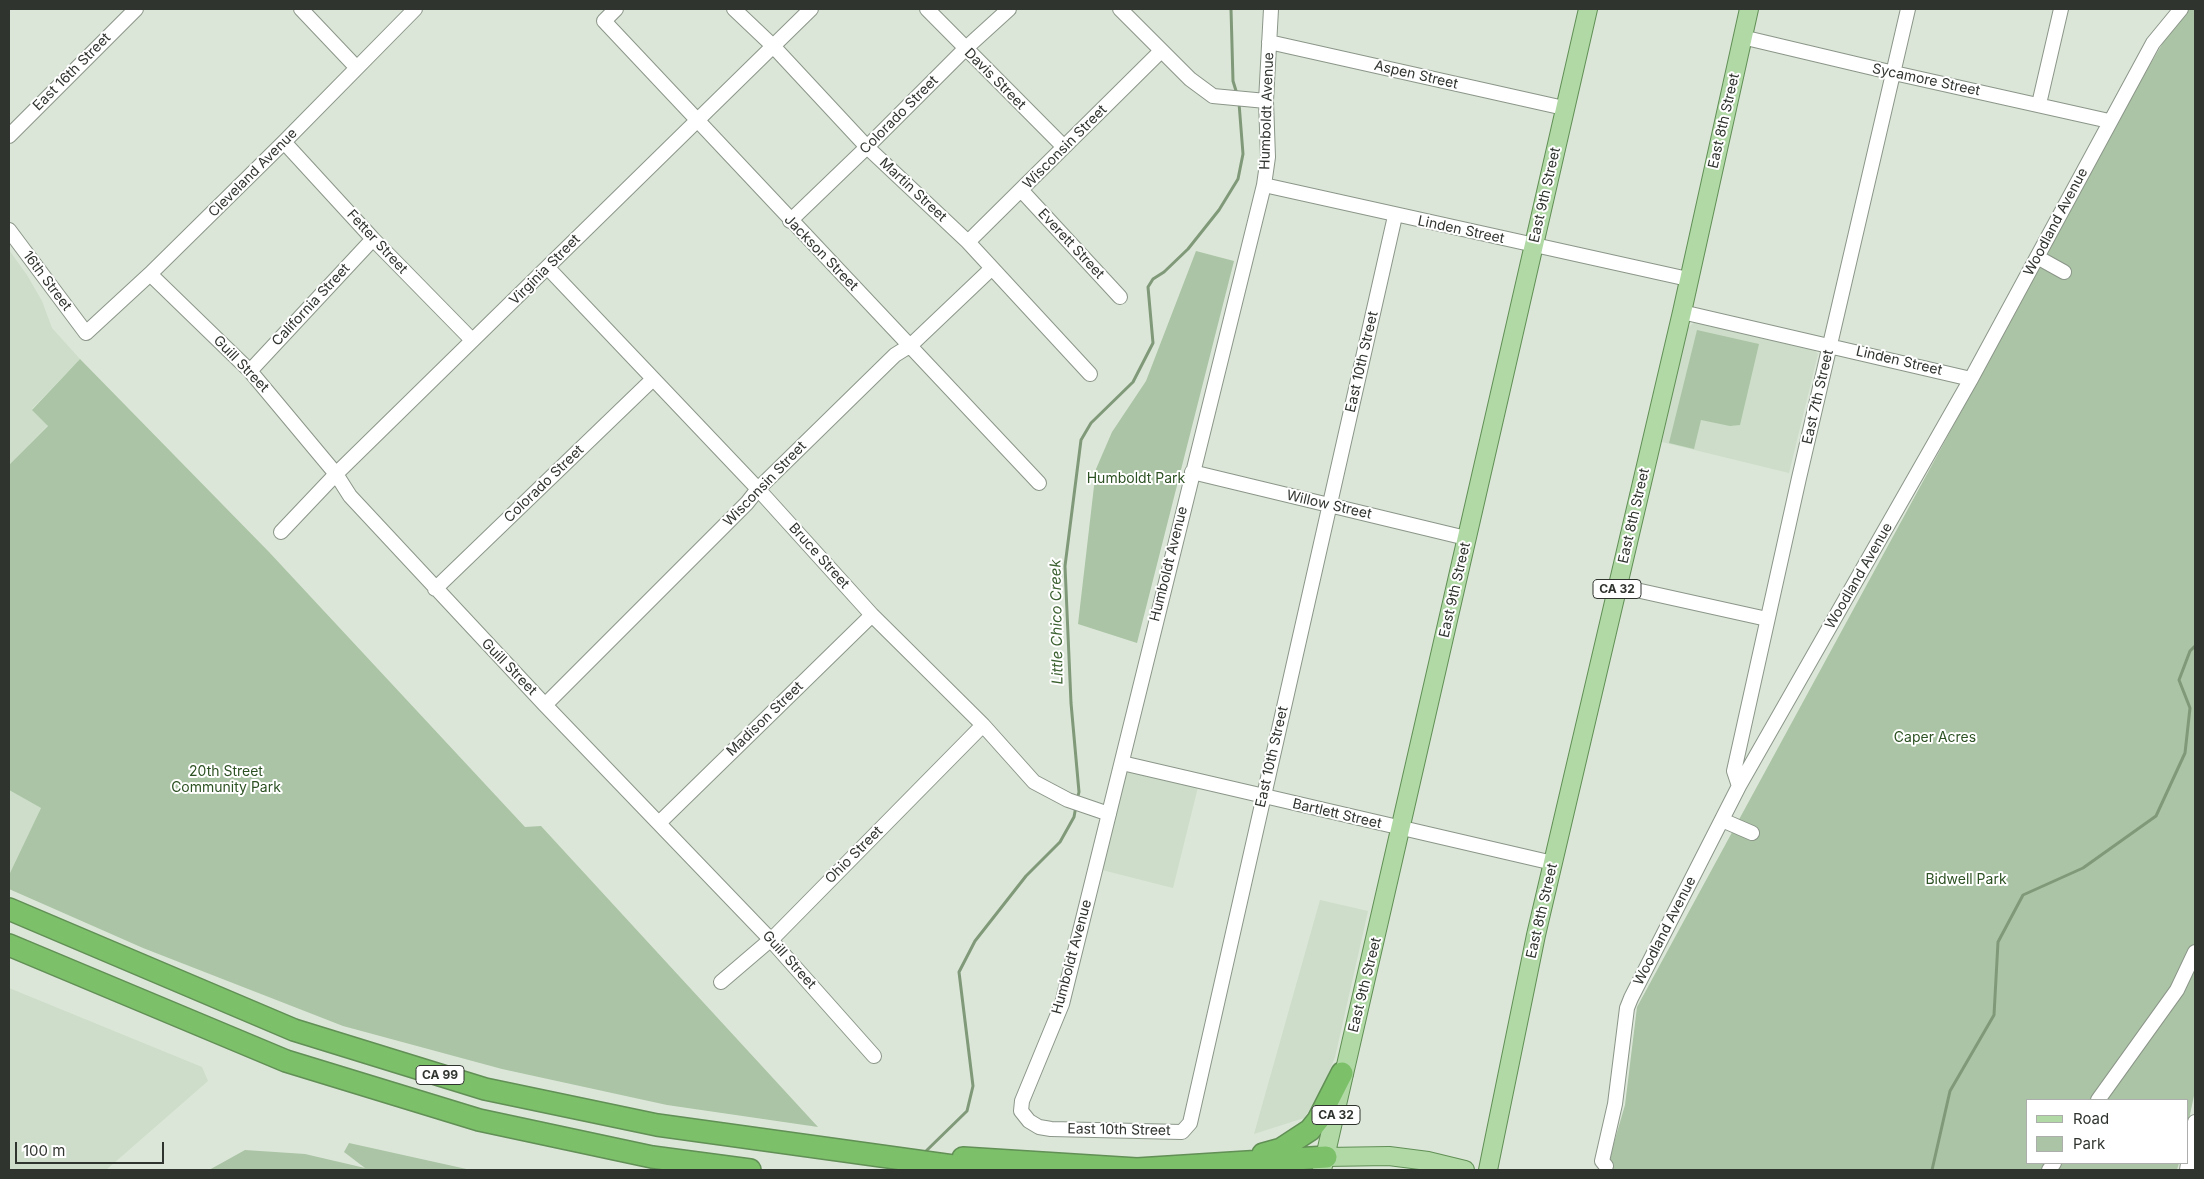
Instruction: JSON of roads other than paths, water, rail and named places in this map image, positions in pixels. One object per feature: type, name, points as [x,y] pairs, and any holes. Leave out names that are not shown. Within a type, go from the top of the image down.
[{"type":"highway","name":"CA 99","points":[[9,909],[294,1030],[485,1089],[657,1125],[896,1158],[944,1160],[982,1170]]},
{"type":"highway","name":"CA 99","points":[[9,945],[286,1061],[479,1120],[652,1157],[750,1170]]},
{"type":"highway","points":[[1199,1165],[1264,1154],[1282,1149],[1299,1139],[1318,1120],[1342,1073]]},
{"type":"highway","points":[[944,1160],[1138,1168],[1199,1165],[1324,1164]]},
{"type":"main road","name":"East 9th Street","points":[[1324,1164],[1342,1091],[1342,1073],[1358,1015],[1402,828],[1466,538],[1588,9]]},
{"type":"main road","name":"East 8th Street","points":[[1488,1170],[1553,863],[1682,312],[1749,9]]},
{"type":"main road","points":[[1324,1164],[1390,1156],[1428,1161],[1465,1170]]},
{"type":"street","name":"East 16th Street","points":[[9,136],[136,9]]},
{"type":"street","points":[[301,9],[356,67]]},
{"type":"street","name":"Cleveland Avenue","points":[[86,333],[150,274],[415,9]]},
{"type":"street","name":"Jackson Street","points":[[616,9],[604,21],[1039,484]]},
{"type":"street","name":"Martin Street","points":[[734,9],[773,46],[867,147],[968,242],[1090,374]]},
{"type":"street","name":"Virginia Street","points":[[281,532],[336,474],[811,9]]},
{"type":"street","name":"Davis Street","points":[[927,9],[964,49],[1064,147]]},
{"type":"street","name":"Colorado Street","points":[[790,221],[867,147],[964,49],[1009,9]]},
{"type":"street","points":[[1120,9],[1190,79],[1213,96],[1266,100]]},
{"type":"street","name":"Humboldt Avenue","points":[[1021,1111],[1022,1100],[1037,1060],[1062,1004],[1103,812],[1122,763],[1264,185],[1268,157],[1266,100],[1271,9]]},
{"type":"street","name":"East 7th Street","points":[[1740,786],[1734,771],[1767,619],[1908,9]]},
{"type":"street","points":[[2039,104],[2061,9]]},
{"type":"street","name":"Woodland Avenue","points":[[1606,1166],[1602,1161],[1615,1104],[1628,1008],[1740,786],[1971,378],[2153,43],[2181,9]]},
{"type":"street","name":"Sycamore Street","points":[[1742,37],[1894,74],[2039,104],[2109,121]]},
{"type":"street","name":"Aspen Street","points":[[1269,42],[1564,108]]},
{"type":"street","name":"Wisconsin Street","points":[[968,242],[1022,191],[1161,50]]},
{"type":"street","name":"Fetter Street","points":[[284,142],[373,239],[472,340]]},
{"type":"street","name":"Linden Street","points":[[1264,185],[1396,216],[1688,279]]},
{"type":"street","name":"Everett Street","points":[[1022,191],[1120,297]]},
{"type":"street","name":"East 10th Street","points":[[1021,1111],[1029,1121],[1039,1127],[1051,1129],[1182,1132],[1190,1123],[1328,505],[1396,216]]},
{"type":"street","name":"16th Street","points":[[9,230],[86,333]]},
{"type":"street","name":"California Street","points":[[250,371],[373,239]]},
{"type":"street","points":[[2037,256],[2064,272]]},
{"type":"street","name":"Bruce Street","points":[[548,268],[758,488],[872,615],[983,725],[1034,782],[1068,800],[1103,812]]},
{"type":"street","name":"Wisconsin Street","points":[[545,705],[748,503],[758,488],[895,355],[911,346],[991,269]]},
{"type":"street","name":"Guill Street","points":[[150,274],[250,371],[336,474],[350,496],[545,705],[770,939],[874,1056]]},
{"type":"street","name":"Linden Street","points":[[1682,312],[1971,378]]},
{"type":"street","name":"Colorado Street","points":[[435,588],[653,379]]},
{"type":"street","name":"Willow Street","points":[[1192,472],[1466,538]]},
{"type":"street","points":[[1618,586],[1767,619]]},
{"type":"street","name":"Madison Street","points":[[659,823],[872,615]]},
{"type":"street","name":"Ohio Street","points":[[721,982],[770,939],[983,725]]},
{"type":"street","name":"Bartlett Street","points":[[1122,763],[1553,863]]},
{"type":"street","points":[[1722,820],[1752,833]]},
{"type":"street","points":[[2099,1099],[2176,990],[2195,952]]},
{"type":"street","points":[[2189,1158],[2195,1122]]},
{"type":"waterway","name":"Little Chico Creek","points":[[1231,9],[1233,81],[1237,94]]},
{"type":"waterway","name":"Little Chico Creek","points":[[1077,800],[1079,792],[1071,703],[1065,566],[1081,440],[1091,423],[1133,382],[1153,343],[1148,287],[1153,279],[1164,272],[1188,249],[1219,210],[1238,179],[1243,154],[1239,103]]},
{"type":"waterway","points":[[1932,1170],[1950,1091],[1994,1015],[1998,942],[2023,895],[2083,868],[2156,816],[2185,753],[2190,708],[2179,680],[2190,651],[2195,646]]},
{"type":"waterway","name":"Little Chico Creek","points":[[924,1153],[967,1111],[973,1086],[959,972],[975,941],[1026,876],[1060,842],[1074,817],[1076,806]]},
{"type":"park label","name":"Humboldt Park","points":[[1136,479]]},
{"type":"park label","name":"Caper Acres","points":[[1935,738]]},
{"type":"park label","name":"20th Street Community Park","points":[[226,780]]},
{"type":"park label","name":"Bidwell Park","points":[[1966,880]]}]
